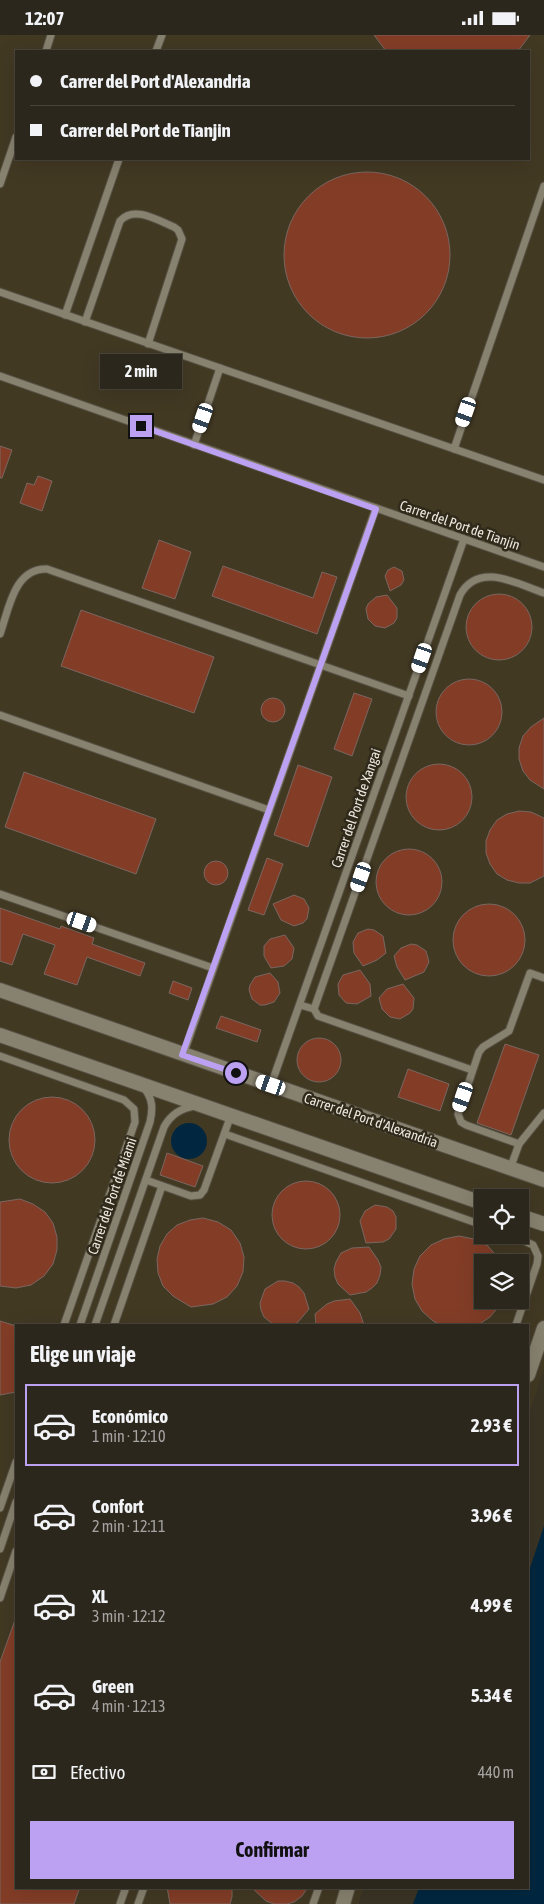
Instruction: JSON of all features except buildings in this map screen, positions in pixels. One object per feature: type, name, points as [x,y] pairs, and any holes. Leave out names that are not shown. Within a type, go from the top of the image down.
[{"type":"street","name":"Carrer del Port d'Alexandria","points":[[0,990],[544,1180]]},
{"type":"street","points":[[0,1035],[474,1200]]},
{"type":"street","points":[[529,1219],[544,1224]]},
{"type":"street","points":[[529,1372],[544,1328]]},
{"type":"street","points":[[343,1904],[347,1889]]},
{"type":"lane","points":[[46,50],[52,35]]},
{"type":"lane","points":[[156,50],[162,35]]},
{"type":"lane","points":[[0,184],[15,140]]},
{"type":"lane","points":[[65,315],[119,160]]},
{"type":"lane","points":[[454,449],[544,186]]},
{"type":"lane","points":[[85,322],[120,221],[126,215],[136,213],[174,227],[178,230],[182,239],[148,343]]},
{"type":"lane","points":[[0,292],[544,480]]},
{"type":"lane","points":[[194,445],[220,369]]},
{"type":"lane","name":"Carrer del Port de Tianjin","points":[[0,376],[544,567]]},
{"type":"lane","points":[[182,1055],[376,509]]},
{"type":"lane","name":"Carrer del Port de Xangai","points":[[271,1085],[464,539]]},
{"type":"lane","points":[[0,634],[20,581],[31,571],[48,569],[409,696]]},
{"type":"lane","points":[[314,1009],[460,595],[465,587],[475,580],[488,576],[497,577],[544,593]]},
{"type":"lane","points":[[0,715],[269,809]]},
{"type":"lane","points":[[0,894],[213,968]]},
{"type":"lane","points":[[519,1144],[466,1125],[458,1118],[458,1109],[480,1049],[509,1031],[530,973],[544,978]]},
{"type":"lane","points":[[300,1005],[314,1009],[318,1016],[472,1070]]},
{"type":"lane","points":[[0,1056],[124,1100],[134,1109],[135,1122],[64,1324]]},
{"type":"lane","name":"Carrer del Port de Miami","points":[[80,1324],[152,1114],[151,1099],[142,1087],[134,1081]]},
{"type":"lane","name":"Carrer del Port de Miami","points":[[95,1324],[164,1127],[169,1118],[184,1108],[205,1106]]},
{"type":"lane","points":[[510,1169],[519,1144],[544,1113]]},
{"type":"lane","points":[[146,1180],[191,1196],[202,1193],[232,1115]]},
{"type":"lane","points":[[225,1134],[474,1222]]},
{"type":"lane","points":[[114,1324],[162,1186]]},
{"type":"lane","points":[[516,1324],[537,1264],[538,1256],[533,1245],[529,1242]]},
{"type":"lane","points":[[0,1509],[15,1465]]},
{"type":"lane","points":[[0,1549],[15,1505]]},
{"type":"lane","points":[[0,1598],[15,1554]]},
{"type":"lane","points":[[120,1904],[125,1889]]},
{"type":"lane","points":[[138,1904],[143,1889]]},
{"type":"lane","points":[[313,1904],[318,1889]]},
{"type":"shaded area","points":[[0,35],[544,35],[544,1369],[529,1414],[529,1324],[15,1324],[15,1889],[364,1889],[358,1904],[0,1904]]},
{"type":"water","points":[[189,1123],[196,1124],[202,1128],[206,1134],[206,1148],[202,1154],[196,1158],[189,1159],[182,1158],[176,1154],[172,1148],[171,1141],[172,1134],[176,1128],[182,1124]]},
{"type":"water","points":[[544,1526],[544,1904],[413,1904],[419,1889],[529,1889],[529,1571]]},
{"type":"route","points":[[141,426],[376,509],[182,1055],[236,1073]]}]
